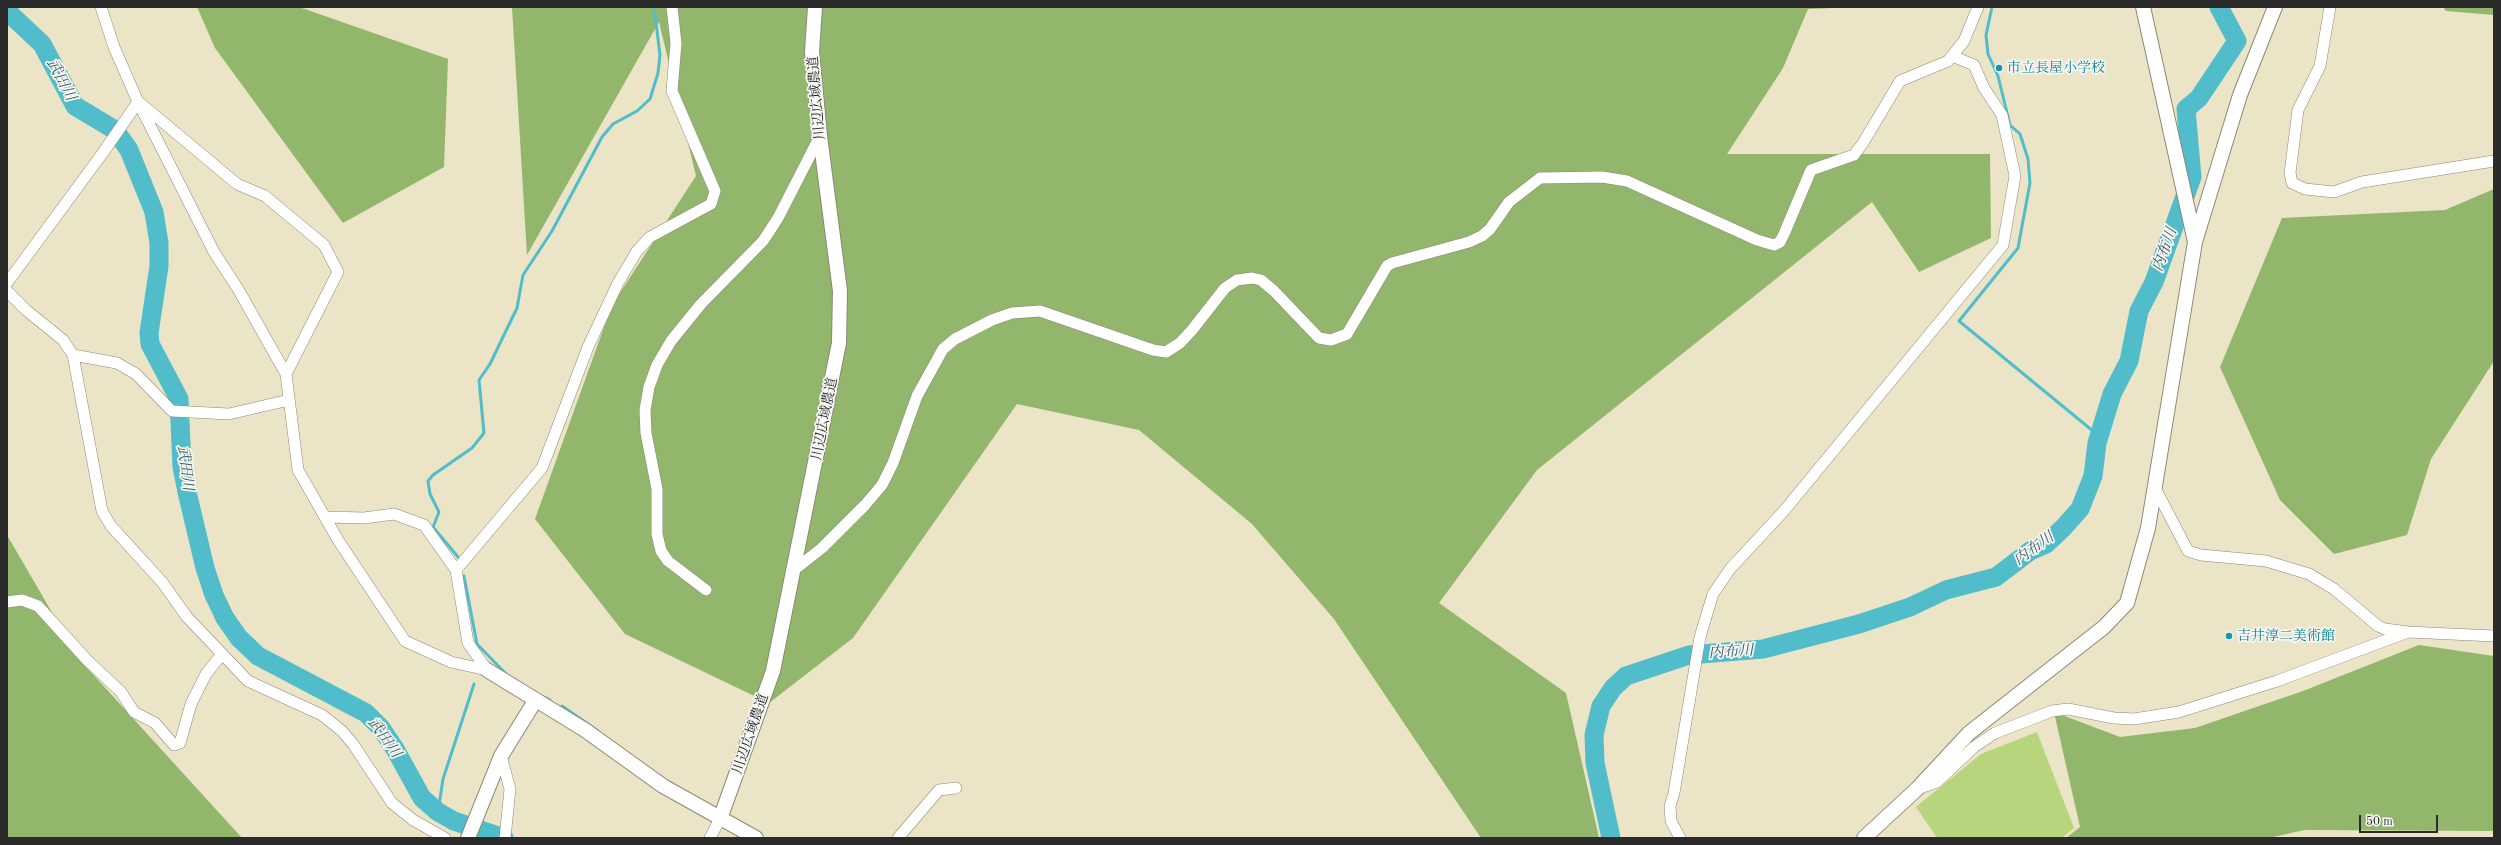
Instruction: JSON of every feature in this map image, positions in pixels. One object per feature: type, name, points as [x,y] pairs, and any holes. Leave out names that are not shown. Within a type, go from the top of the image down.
[{"type":"street","points":[[100,7],[114,48],[138,102],[214,252],[238,289],[286,374],[298,470],[325,517],[406,641],[451,662],[487,670],[535,700],[554,709],[663,786],[756,838]]},
{"type":"street","points":[[456,570],[542,468],[588,347],[618,283],[637,251],[650,237],[711,204],[715,191],[672,91],[676,43],[672,7]]},
{"type":"street","name":"川辺広域農道","points":[[720,819],[773,670],[831,391],[840,336],[840,291],[820,136],[812,52],[815,7]]},
{"type":"street","points":[[794,570],[822,548],[865,505],[882,485],[893,463],[917,396],[943,349],[955,339],[992,320],[1012,313],[1040,311],[1153,350],[1166,352],[1180,343],[1192,330],[1225,288],[1237,280],[1252,278],[1265,282],[1319,338],[1331,340],[1347,334],[1387,266],[1392,263],[1469,242],[1482,236],[1490,230],[1509,202],[1540,178],[1602,176],[1627,181],[1757,240],[1774,245],[1780,242],[1784,234],[1811,170],[1854,155],[1863,143],[1900,81],[1942,65],[1952,56],[1964,41],[1978,7]]},
{"type":"street","points":[[2143,7],[2195,242]]},
{"type":"street","points":[[1864,838],[1917,789],[1970,732],[2104,627],[2127,603],[2148,528],[2195,242],[2240,95],[2275,7]]},
{"type":"street","points":[[2330,7],[2320,66],[2298,110],[2290,173],[2292,183],[2305,189],[2334,192],[2362,182],[2494,161]]},
{"type":"street","points":[[1680,838],[1671,821],[1670,806],[1674,793],[1700,637],[1713,594],[1730,569],[1784,512],[2003,245],[2015,176],[2002,115],[1984,88],[1974,65],[1952,56]]},
{"type":"street","points":[[7,283],[138,102]]},
{"type":"street","points":[[138,102],[237,184],[265,196],[324,245],[338,272],[286,374]]},
{"type":"street","points":[[706,590],[668,561],[661,551],[657,534],[657,489],[646,433],[645,410],[649,387],[657,365],[671,340],[701,304],[763,241],[778,218],[820,136]]},
{"type":"street","points":[[7,291],[26,310],[63,340],[73,355],[102,511],[111,526],[162,582],[187,617],[248,681],[322,715],[342,731],[392,803],[413,820],[445,838]]},
{"type":"street","points":[[73,355],[117,363],[136,374],[172,411],[229,414],[289,400]]},
{"type":"street","points":[[2155,488],[2188,551],[2201,555],[2266,561],[2296,569],[2334,589],[2378,626],[2408,632],[2494,636]]},
{"type":"street","points":[[325,517],[364,518],[394,514],[424,525],[456,570],[468,643],[487,670]]},
{"type":"street","points":[[7,602],[22,600],[38,606],[87,660],[121,692],[134,712],[156,723],[174,746],[180,743],[191,704],[206,674],[222,654]]},
{"type":"street","points":[[1917,789],[1937,782],[1974,747],[1995,733],[2052,712],[2068,709],[2114,718],[2155,717],[2277,681],[2408,632]]},
{"type":"street","points":[[468,838],[501,756],[535,700]]},
{"type":"street","points":[[501,756],[510,789],[505,838]]},
{"type":"street","points":[[898,838],[939,790],[956,788]]},
{"type":"street","points":[[710,838],[720,819]]},
{"type":"green space","points":[[197,7],[299,7],[448,59],[444,167],[343,223],[215,48]]},
{"type":"green space","points":[[512,7],[1858,7],[1808,9],[1783,68],[1727,154],[1990,154],[1991,238],[1919,272],[1872,202],[1537,470],[1439,603],[1566,693],[1599,838],[1481,838],[1334,619],[1252,524],[1139,430],[1017,404],[853,638],[769,703],[625,634],[535,519],[612,305],[696,176],[659,22],[527,255]]},
{"type":"green space","points":[[2443,7],[2494,7],[2494,15],[2446,11]]},
{"type":"green space","points":[[2494,189],[2494,361],[2431,459],[2407,535],[2334,554],[2280,500],[2220,367],[2282,218],[2445,210]]},
{"type":"green space","points":[[7,535],[79,659],[242,838],[7,838]]},
{"type":"green space","points":[[2419,645],[2494,656],[2494,831],[2304,830],[2269,838],[2066,838],[2080,827],[2054,712],[2120,737],[2195,728],[2303,691]]},
{"type":"green space","points":[[2037,732],[2074,828],[2062,838],[1937,838],[1916,807],[1981,754]]},
{"type":"waterway","name":"武田川","points":[[7,7],[9,13],[42,44],[75,106],[115,130],[129,150],[154,212],[159,243],[159,266],[149,333],[150,344],[179,399],[182,467],[187,492],[205,568],[214,595],[225,618],[239,638],[258,656],[366,713],[381,728],[395,749],[422,798],[438,812],[454,821],[504,838]]},
{"type":"waterway","points":[[458,557],[433,527],[439,512],[430,494],[428,481],[433,475],[472,448],[484,433],[479,380],[490,364],[517,308],[523,275],[552,231],[602,137],[613,124],[637,111],[650,99],[658,73],[660,55],[654,7]]},
{"type":"waterway","points":[[1992,7],[1986,35],[1988,54],[1998,76],[2010,125],[2020,134],[2028,159],[2030,183],[2018,248],[1959,321],[2099,436]]},
{"type":"waterway","name":"内布川","points":[[1611,838],[1595,763],[1594,735],[1601,706],[1613,688],[1626,676],[1689,655],[1763,649],[1859,624],[1910,607],[1946,590],[1996,577],[2030,551],[2046,544],[2080,509],[2093,476],[2097,443],[2112,394],[2129,361],[2139,311],[2154,282],[2192,177],[2186,109],[2199,98],[2237,41],[2219,7]]},
{"type":"waterway","points":[[464,576],[477,644],[507,675]]},
{"type":"waterway","points":[[438,812],[443,779],[474,684]]},
{"type":"waterway","points":[[544,697],[550,700]]},
{"type":"waterway","points":[[562,706],[598,731]]},
{"type":"place","name":"市立長屋小学校","points":[[1999,68]]},
{"type":"place","name":"吉井淳二美術館","points":[[2229,636]]}]
